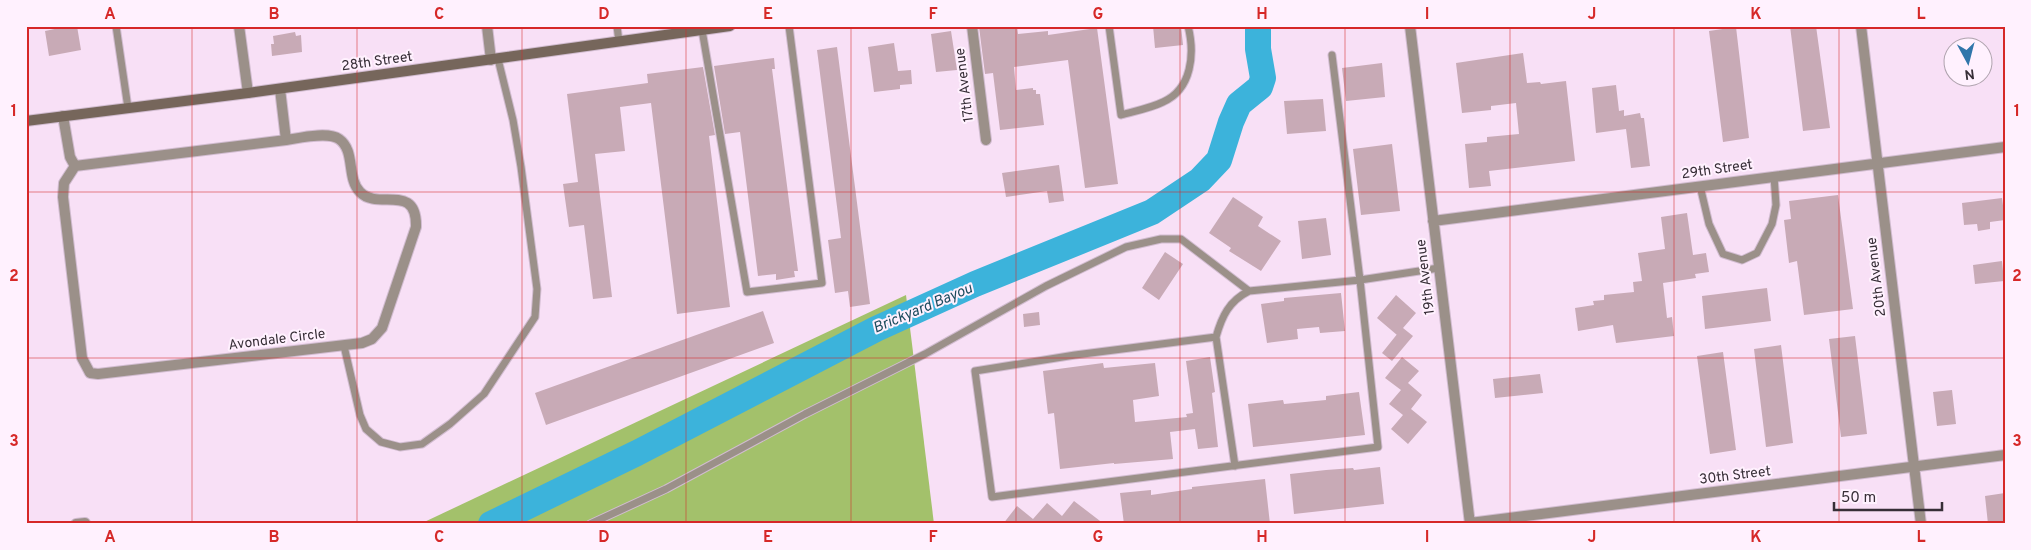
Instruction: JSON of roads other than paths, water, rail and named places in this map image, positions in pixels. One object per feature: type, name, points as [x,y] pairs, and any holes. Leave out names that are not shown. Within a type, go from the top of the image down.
[{"type":"main road","name":"28th Street","points":[[26,121],[280,89],[730,26]]},
{"type":"street","points":[[240,26],[248,93]]},
{"type":"street","points":[[487,26],[494,60]]},
{"type":"street","name":"17th Avenue","points":[[972,26],[986,140]]},
{"type":"street","name":"19th Avenue","points":[[1410,26],[1470,523]]},
{"type":"street","name":"20th Avenue","points":[[1861,26],[1921,524]]},
{"type":"street","points":[[280,89],[286,140]]},
{"type":"street","points":[[63,116],[70,157],[75,166]]},
{"type":"street","name":"Avondale Circle","points":[[323,136],[332,136],[339,139],[348,152],[352,176],[360,193],[370,197],[400,199],[414,211],[416,219],[416,227],[382,328],[372,339],[344,346],[159,368],[98,374],[90,373],[82,358],[63,197],[64,183],[75,166],[323,136]]},
{"type":"street","name":"29th Street","points":[[1433,221],[2005,147]]},
{"type":"street","name":"30th Street","points":[[1470,523],[2005,455]]},
{"type":"lane","points":[[116,26],[128,108]]},
{"type":"lane","points":[[617,26],[619,42]]},
{"type":"lane","points":[[702,30],[747,292],[822,283],[789,26]]},
{"type":"lane","points":[[1109,26],[1122,115],[1163,102],[1179,92],[1188,75],[1191,57],[1192,40],[1188,26]]},
{"type":"lane","points":[[1216,337],[1075,355],[975,371],[992,497],[1378,447],[1360,280],[1332,56]]},
{"type":"lane","points":[[344,346],[360,415],[366,429],[381,442],[400,447],[422,444],[450,424],[484,394],[535,317],[537,289],[522,167],[513,120],[494,60]]},
{"type":"lane","points":[[1700,186],[1709,224],[1722,254],[1742,260],[1757,253],[1772,224],[1776,205],[1774,176]]},
{"type":"lane","points":[[590,524],[675,485],[805,414],[925,354],[1046,286],[1126,247],[1161,239],[1181,239],[1249,291]]},
{"type":"lane","points":[[1235,466],[1216,337],[1221,320],[1236,298],[1249,291],[1360,280],[1439,268]]},
{"type":"waterway","name":"Brickyard Bayou","points":[[491,524],[637,453],[876,329],[975,284],[1152,212],[1200,180],[1219,160],[1239,104],[1260,87],[1263,78],[1258,49],[1258,26]]}]
